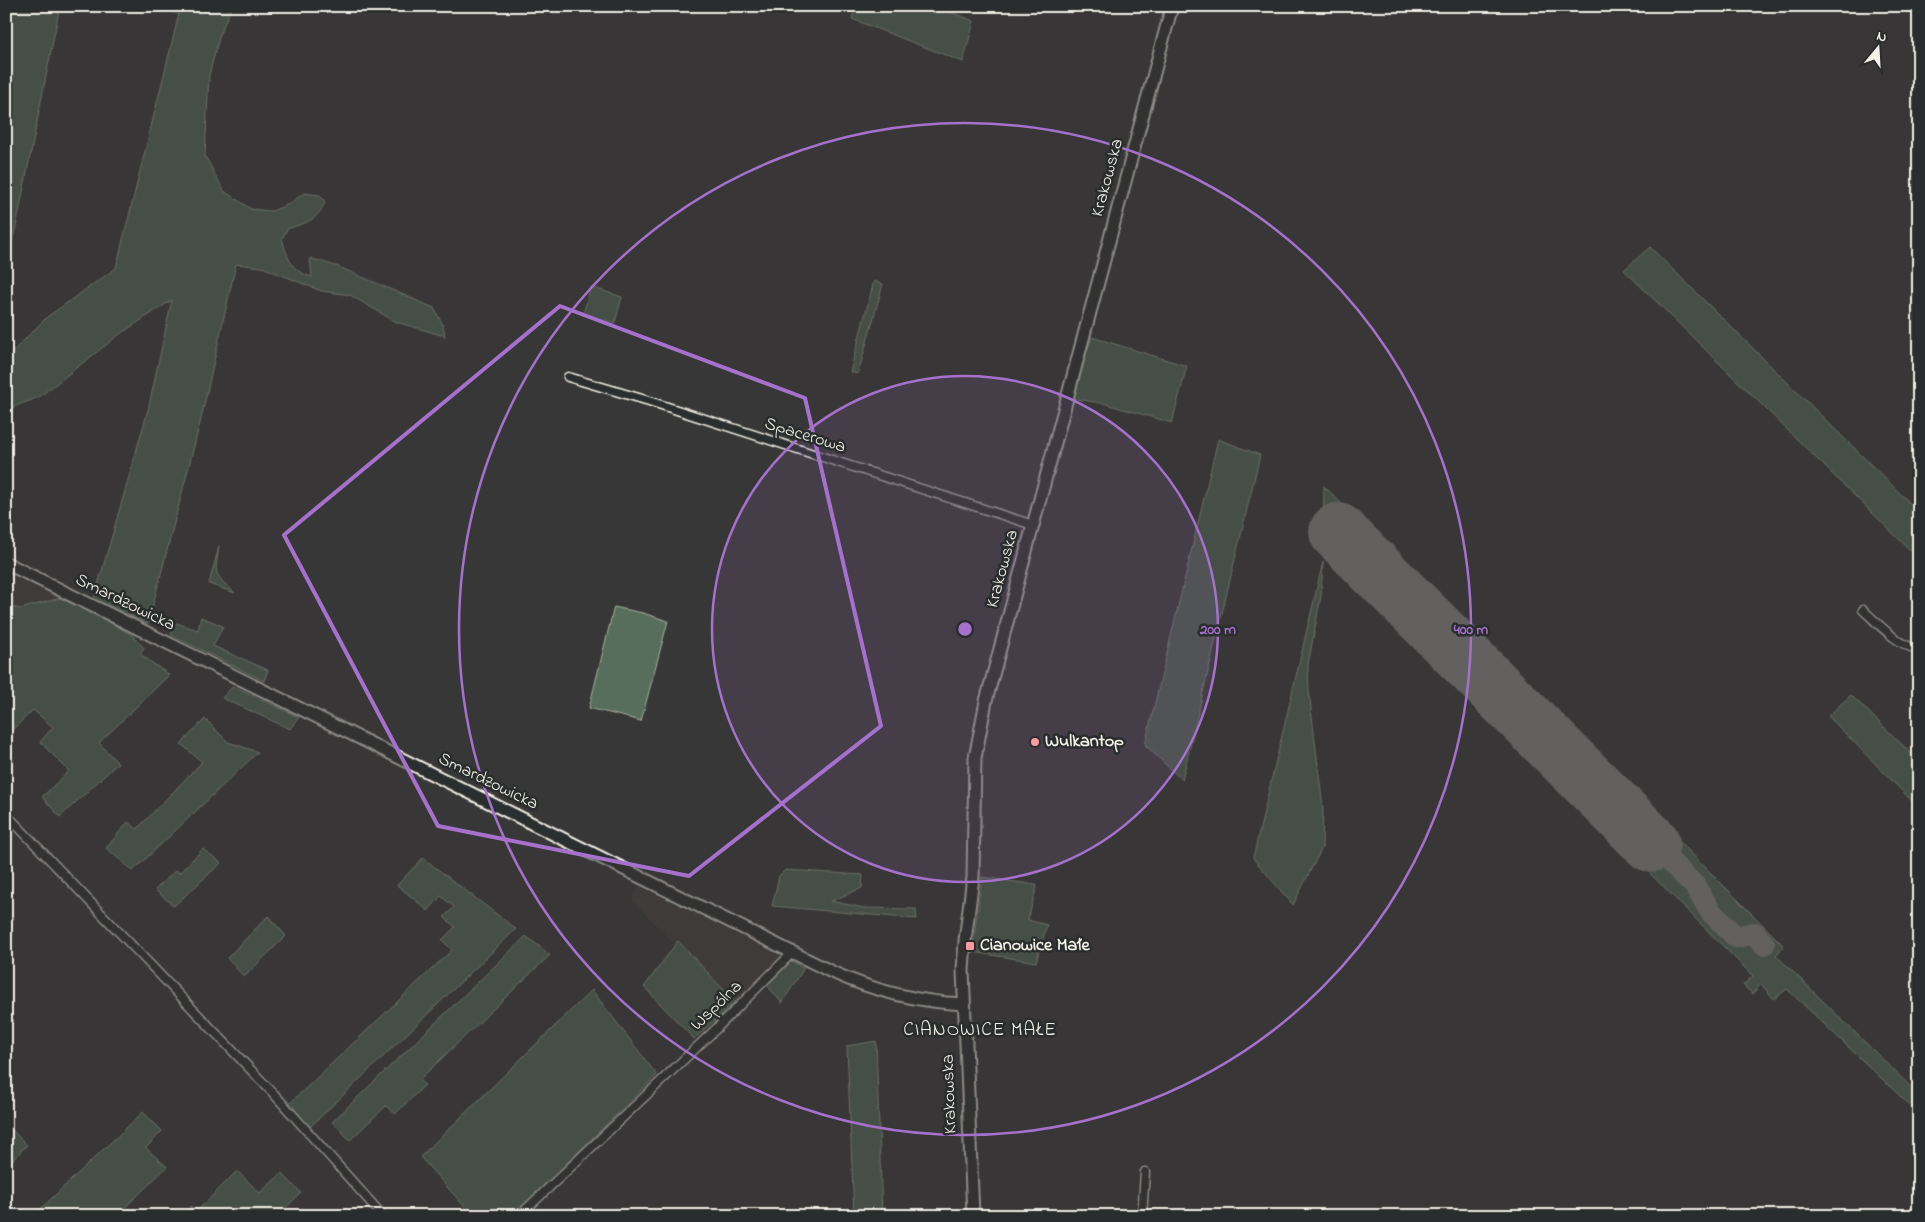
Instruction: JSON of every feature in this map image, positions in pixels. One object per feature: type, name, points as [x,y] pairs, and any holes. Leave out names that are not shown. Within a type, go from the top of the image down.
[{"type":"main road","name":"Krakowska","points":[[973,1216],[964,1004],[964,951],[974,860],[975,758],[986,701],[1172,6]]},
{"type":"main road","name":"Smardzowicka","points":[[6,563],[844,978],[872,988],[917,999],[964,1004]]},
{"type":"street","name":"Spacerowa","points":[[568,377],[649,401],[1033,525]]},
{"type":"street","points":[[1863,610],[1891,636],[1910,648],[1919,650]]},
{"type":"street","points":[[6,814],[274,1094],[383,1216]]},
{"type":"street","name":"Wspólna","points":[[519,1216],[792,953]]},
{"type":"street","points":[[1142,1216],[1145,1172]]},
{"type":"highlighted area","points":[[560,306],[805,398],[881,726],[689,876],[438,826],[284,535]]},
{"type":"shaded area","points":[[6,569],[64,597],[20,609],[6,606]]},
{"type":"shaded area","points":[[639,886],[780,956],[735,1002],[678,941],[675,944],[632,900]]},
{"type":"green space","points":[[6,6],[60,6],[16,227],[6,261]]},
{"type":"green space","points":[[152,6],[232,6],[220,34],[209,75],[205,156],[224,191],[251,209],[272,211],[289,204],[304,193],[320,195],[325,202],[319,213],[300,225],[287,229],[282,239],[291,263],[299,271],[312,277],[310,258],[339,267],[434,308],[443,325],[445,336],[396,322],[350,295],[321,291],[262,267],[236,264],[200,423],[148,624],[94,599],[148,410],[172,300],[120,334],[39,397],[6,410],[6,355],[11,353],[47,317],[116,268],[179,14]]},
{"type":"green space","points":[[855,6],[935,6],[974,21],[963,62],[852,19]]},
{"type":"green space","points":[[1650,247],[1919,512],[1919,534],[1910,550],[1624,270]]},
{"type":"green space","points":[[874,281],[883,284],[858,374],[850,372]]},
{"type":"green space","points":[[591,287],[622,297],[615,323],[583,314]]},
{"type":"green space","points":[[1092,337],[1187,366],[1172,423],[1106,404],[1071,398]]},
{"type":"green space","points":[[1218,439],[1260,455],[1182,780],[1145,745]]},
{"type":"green space","points":[[1324,486],[1784,946],[1776,955],[1919,1095],[1919,1114],[1787,989],[1774,999],[1761,984],[1752,994],[1743,985],[1753,976],[1323,548]]},
{"type":"green space","points":[[219,546],[217,573],[235,593],[209,584]]},
{"type":"green space","points":[[1323,562],[1321,596],[1308,665],[1309,691],[1323,808],[1322,848],[1293,905],[1253,858]]},
{"type":"green space","points":[[64,597],[132,635],[144,648],[140,654],[169,675],[99,743],[118,763],[60,817],[42,797],[69,771],[40,742],[53,727],[33,710],[6,736],[6,606],[20,609]]},
{"type":"green space","points":[[614,607],[668,621],[641,721],[589,708]]},
{"type":"green space","points":[[201,617],[223,626],[213,646],[268,670],[264,681],[171,635],[176,623],[198,630]]},
{"type":"green space","points":[[233,686],[299,717],[290,729],[222,698]]},
{"type":"green space","points":[[1851,695],[1919,761],[1919,808],[1828,716]]},
{"type":"green space","points":[[205,719],[228,742],[258,752],[133,871],[106,848],[128,822],[137,829],[202,762],[181,744]]},
{"type":"green space","points":[[203,849],[221,863],[174,906],[155,890],[176,870],[179,873]]},
{"type":"green space","points":[[423,858],[516,929],[309,1128],[288,1105],[452,950],[442,940],[455,927],[444,917],[454,907],[441,896],[428,911],[397,885]]},
{"type":"green space","points":[[785,870],[863,875],[862,888],[831,901],[864,908],[916,909],[917,919],[772,906],[779,876]]},
{"type":"green space","points":[[982,877],[1037,885],[1028,920],[1047,925],[1036,962],[972,952]]},
{"type":"green space","points":[[268,916],[286,936],[244,977],[227,958]]},
{"type":"green space","points":[[526,936],[550,955],[419,1080],[425,1085],[395,1114],[386,1106],[350,1140],[332,1122]]},
{"type":"green space","points":[[678,941],[735,1002],[694,1039],[644,987]]},
{"type":"green space","points":[[790,960],[804,968],[782,1003],[766,984]]},
{"type":"green space","points":[[592,990],[657,1075],[513,1216],[456,1216],[465,1207],[420,1157]]},
{"type":"green space","points":[[876,1041],[882,1216],[854,1216],[847,1046]]},
{"type":"green space","points":[[143,1112],[162,1131],[146,1148],[167,1167],[116,1216],[33,1216]]},
{"type":"green space","points":[[6,1124],[27,1145],[6,1167]]},
{"type":"green space","points":[[237,1171],[260,1193],[282,1173],[301,1193],[277,1216],[181,1216],[191,1206],[197,1211]]},
{"type":"taxiway","points":[[1651,843],[1695,886],[1711,912],[1736,937],[1754,933],[1764,944]]},
{"type":"runway","points":[[1338,532],[1651,843]]},
{"type":"place","name":"Wulkantop","points":[[1035,742]]},
{"type":"place","name":"Cianowice Małe","points":[[970,946]]},
{"type":"district","name":"CIANOWICE MAŁE","points":[[980,1030]]}]
